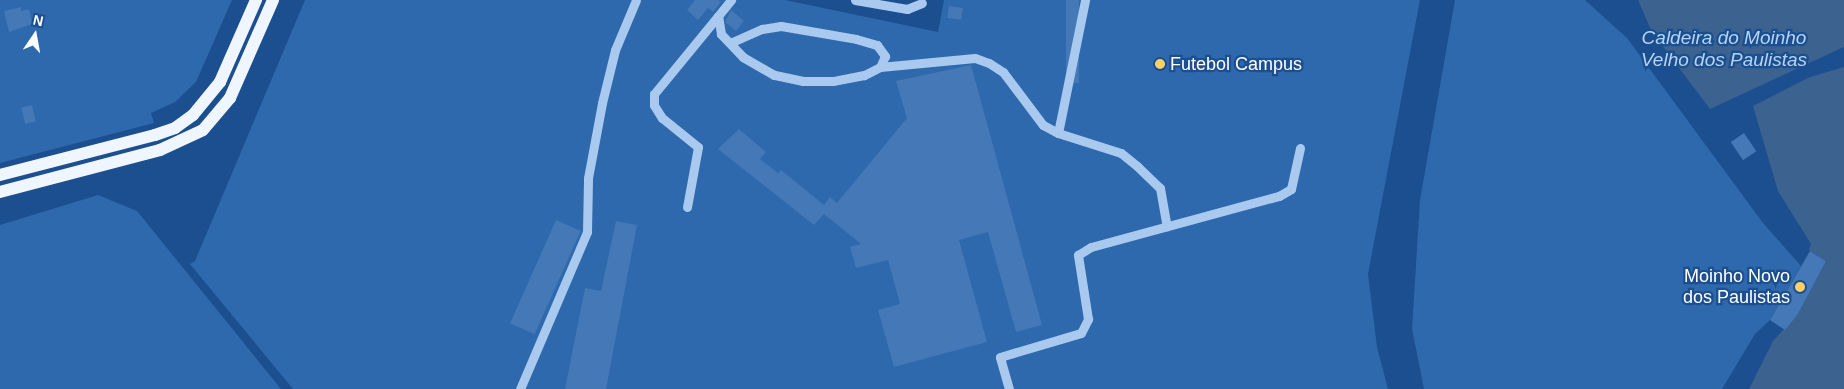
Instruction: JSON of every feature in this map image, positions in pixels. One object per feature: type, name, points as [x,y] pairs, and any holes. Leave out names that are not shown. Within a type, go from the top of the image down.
[{"type":"main road","points":[[0,174],[155,135],[175,128],[193,115],[220,82],[256,0]]},
{"type":"main road","points":[[0,192],[160,150],[203,130],[230,98],[273,0]]},
{"type":"street","points":[[520,389],[587,232],[588,178],[602,103],[614,50],[636,0]]},
{"type":"street","points":[[687,207],[698,147],[662,118],[654,106],[654,94],[730,0]]},
{"type":"street","points":[[855,0],[908,10],[922,3]]},
{"type":"street","points":[[1058,133],[1085,0]]},
{"type":"street","points":[[718,16],[720,34],[743,57],[774,75],[803,82],[864,75],[880,67],[975,58],[989,62],[1003,72],[1043,125],[1058,133],[1121,152],[1160,188],[1167,226]]},
{"type":"street","points":[[730,43],[762,29],[781,26],[877,45],[885,56],[880,67]]},
{"type":"street","points":[[1009,389],[1000,357],[1081,333],[1088,318],[1078,255],[1091,247],[1279,196],[1291,189],[1300,148]]},
{"type":"shaded area","points":[[0,0],[232,0],[196,82],[175,102],[151,113],[154,123],[0,163]]},
{"type":"shaded area","points":[[305,0],[785,0],[938,32],[944,0],[1420,0],[1368,274],[1377,347],[1388,389],[293,389],[190,264],[195,261]]},
{"type":"shaded area","points":[[1455,0],[1585,0],[1627,38],[1763,223],[1801,266],[1770,320],[1755,334],[1722,389],[1424,389],[1412,329],[1420,200]]},
{"type":"shaded area","points":[[98,195],[137,211],[281,389],[0,389],[0,225]]},
{"type":"water","name":"Caldeira do Moinho Velho dos Paulistas","points":[[1638,0],[1844,0],[1844,47],[1710,109],[1652,32]]},
{"type":"water","points":[[1844,67],[1844,389],[1749,389],[1773,341],[1798,314],[1826,261],[1809,250],[1811,244],[1778,191],[1753,106],[1810,77]]},
{"type":"building","points":[[695,0],[718,0],[721,2],[713,12],[708,8],[698,20],[687,10]]},
{"type":"building","points":[[1066,0],[1079,0],[1079,83],[1066,83]]},
{"type":"building","points":[[949,6],[963,8],[961,20],[947,18]]},
{"type":"building","points":[[21,7],[21,11],[29,9],[32,24],[9,32],[4,11]]},
{"type":"building","points":[[731,10],[744,21],[736,31],[725,22]]},
{"type":"building","points":[[971,65],[1042,325],[1016,332],[988,232],[959,240],[987,342],[894,367],[878,310],[900,304],[888,260],[856,268],[850,247],[861,244],[824,214],[814,225],[718,149],[739,129],[766,152],[760,159],[778,173],[781,170],[824,205],[830,197],[837,203],[907,118],[896,81]]},
{"type":"building","points":[[32,105],[36,122],[25,124],[21,107]]},
{"type":"building","points":[[1744,133],[1756,151],[1743,160],[1731,142]]},
{"type":"building","points":[[556,220],[581,231],[535,334],[510,323]]},
{"type":"building","points":[[616,221],[637,225],[606,389],[565,389],[585,288],[601,291]]},
{"type":"building","name":"Moinho Novo dos Paulistas","points":[[1810,251],[1826,261],[1798,314],[1785,330],[1770,320]]},
{"type":"place","name":"Futebol Campus","points":[[1160,64]]},
{"type":"place","name":"Moinho Novo dos Paulistas","points":[[1800,287]]}]
